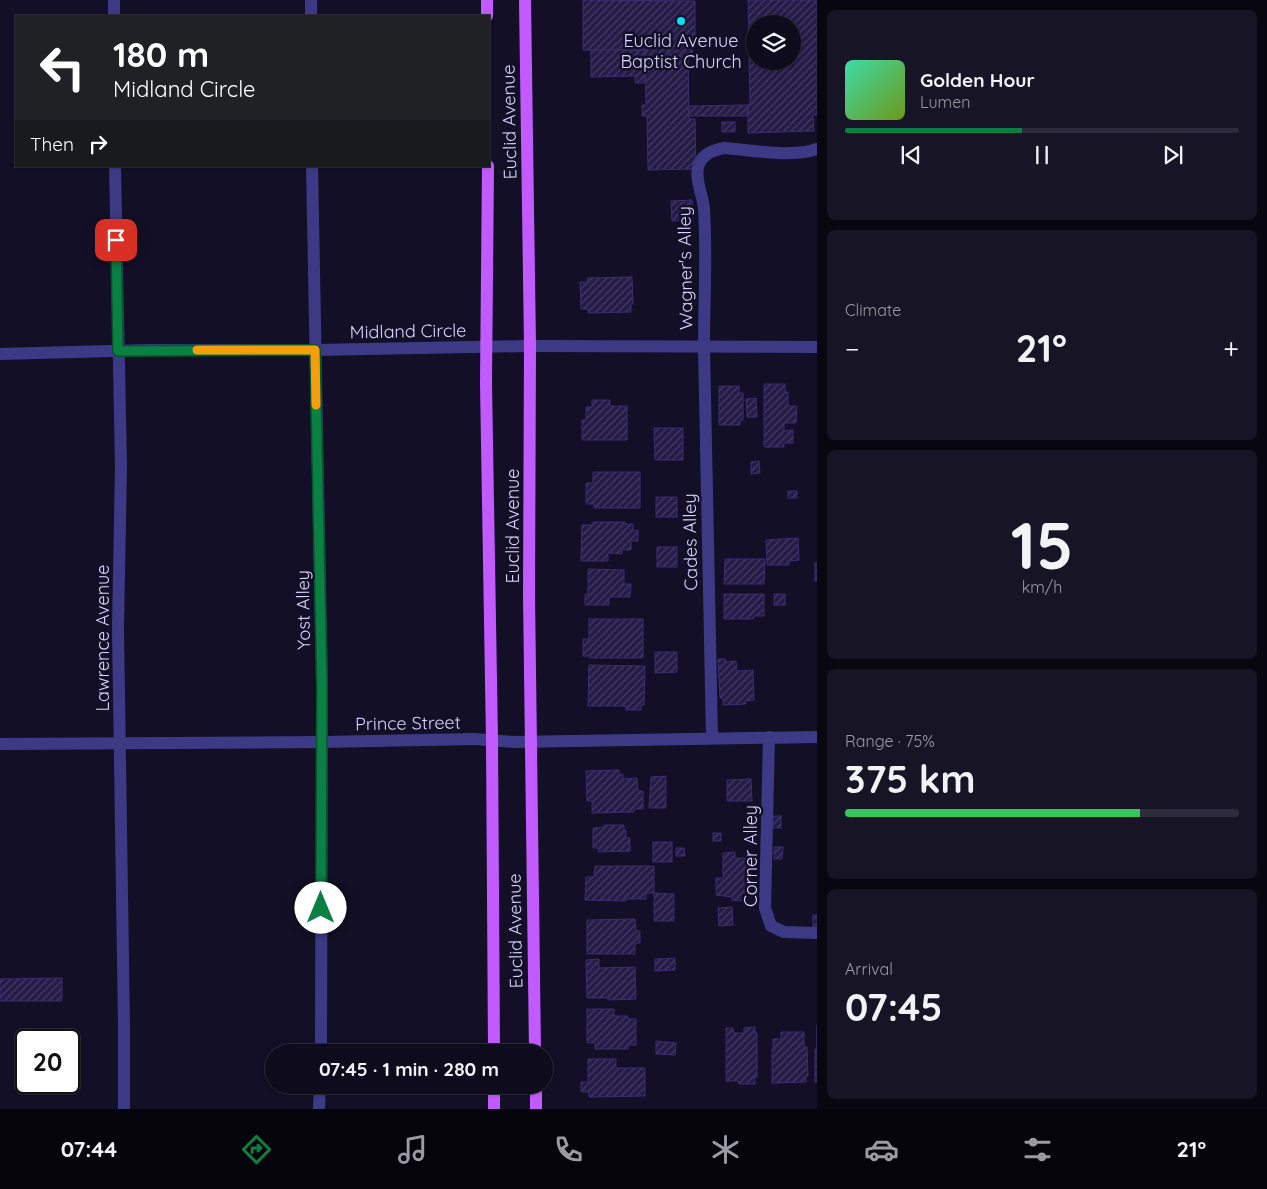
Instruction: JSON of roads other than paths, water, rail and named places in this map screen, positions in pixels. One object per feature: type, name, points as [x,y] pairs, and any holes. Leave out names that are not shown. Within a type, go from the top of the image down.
[{"type":"main road","points":[[487,0],[487,15]]},
{"type":"main road","name":"Euclid Avenue","points":[[525,0],[530,346],[529,595],[535,1044]]},
{"type":"main road","name":"Euclid Avenue","points":[[488,167],[486,347],[492,740],[494,1044]]},
{"type":"main road","points":[[494,1094],[494,1109]]},
{"type":"main road","points":[[536,1094],[536,1109]]},
{"type":"street","points":[[114,0],[114,15]]},
{"type":"street","points":[[311,15],[312,0]]},
{"type":"street","name":"Wagner's Alley","points":[[704,347],[704,207],[698,183],[698,167],[704,157],[713,150],[724,148],[795,154],[817,149]]},
{"type":"street","name":"Lawrence Avenue","points":[[115,167],[120,466],[118,628],[124,1109]]},
{"type":"street","name":"Yost Alley","points":[[312,167],[322,687],[321,1044]]},
{"type":"street","name":"Midland Circle","points":[[0,354],[530,346],[817,347]]},
{"type":"street","name":"Cades Alley","points":[[704,347],[712,737]]},
{"type":"street","name":"Prince Street","points":[[0,744],[475,739],[531,742],[817,736]]},
{"type":"street","name":"Corner Alley","points":[[770,737],[765,908],[771,926],[784,932],[817,933]]},
{"type":"street","points":[[319,1109],[320,1094]]},
{"type":"place","name":"Euclid Avenue Baptist Church","points":[[681,21]]}]
